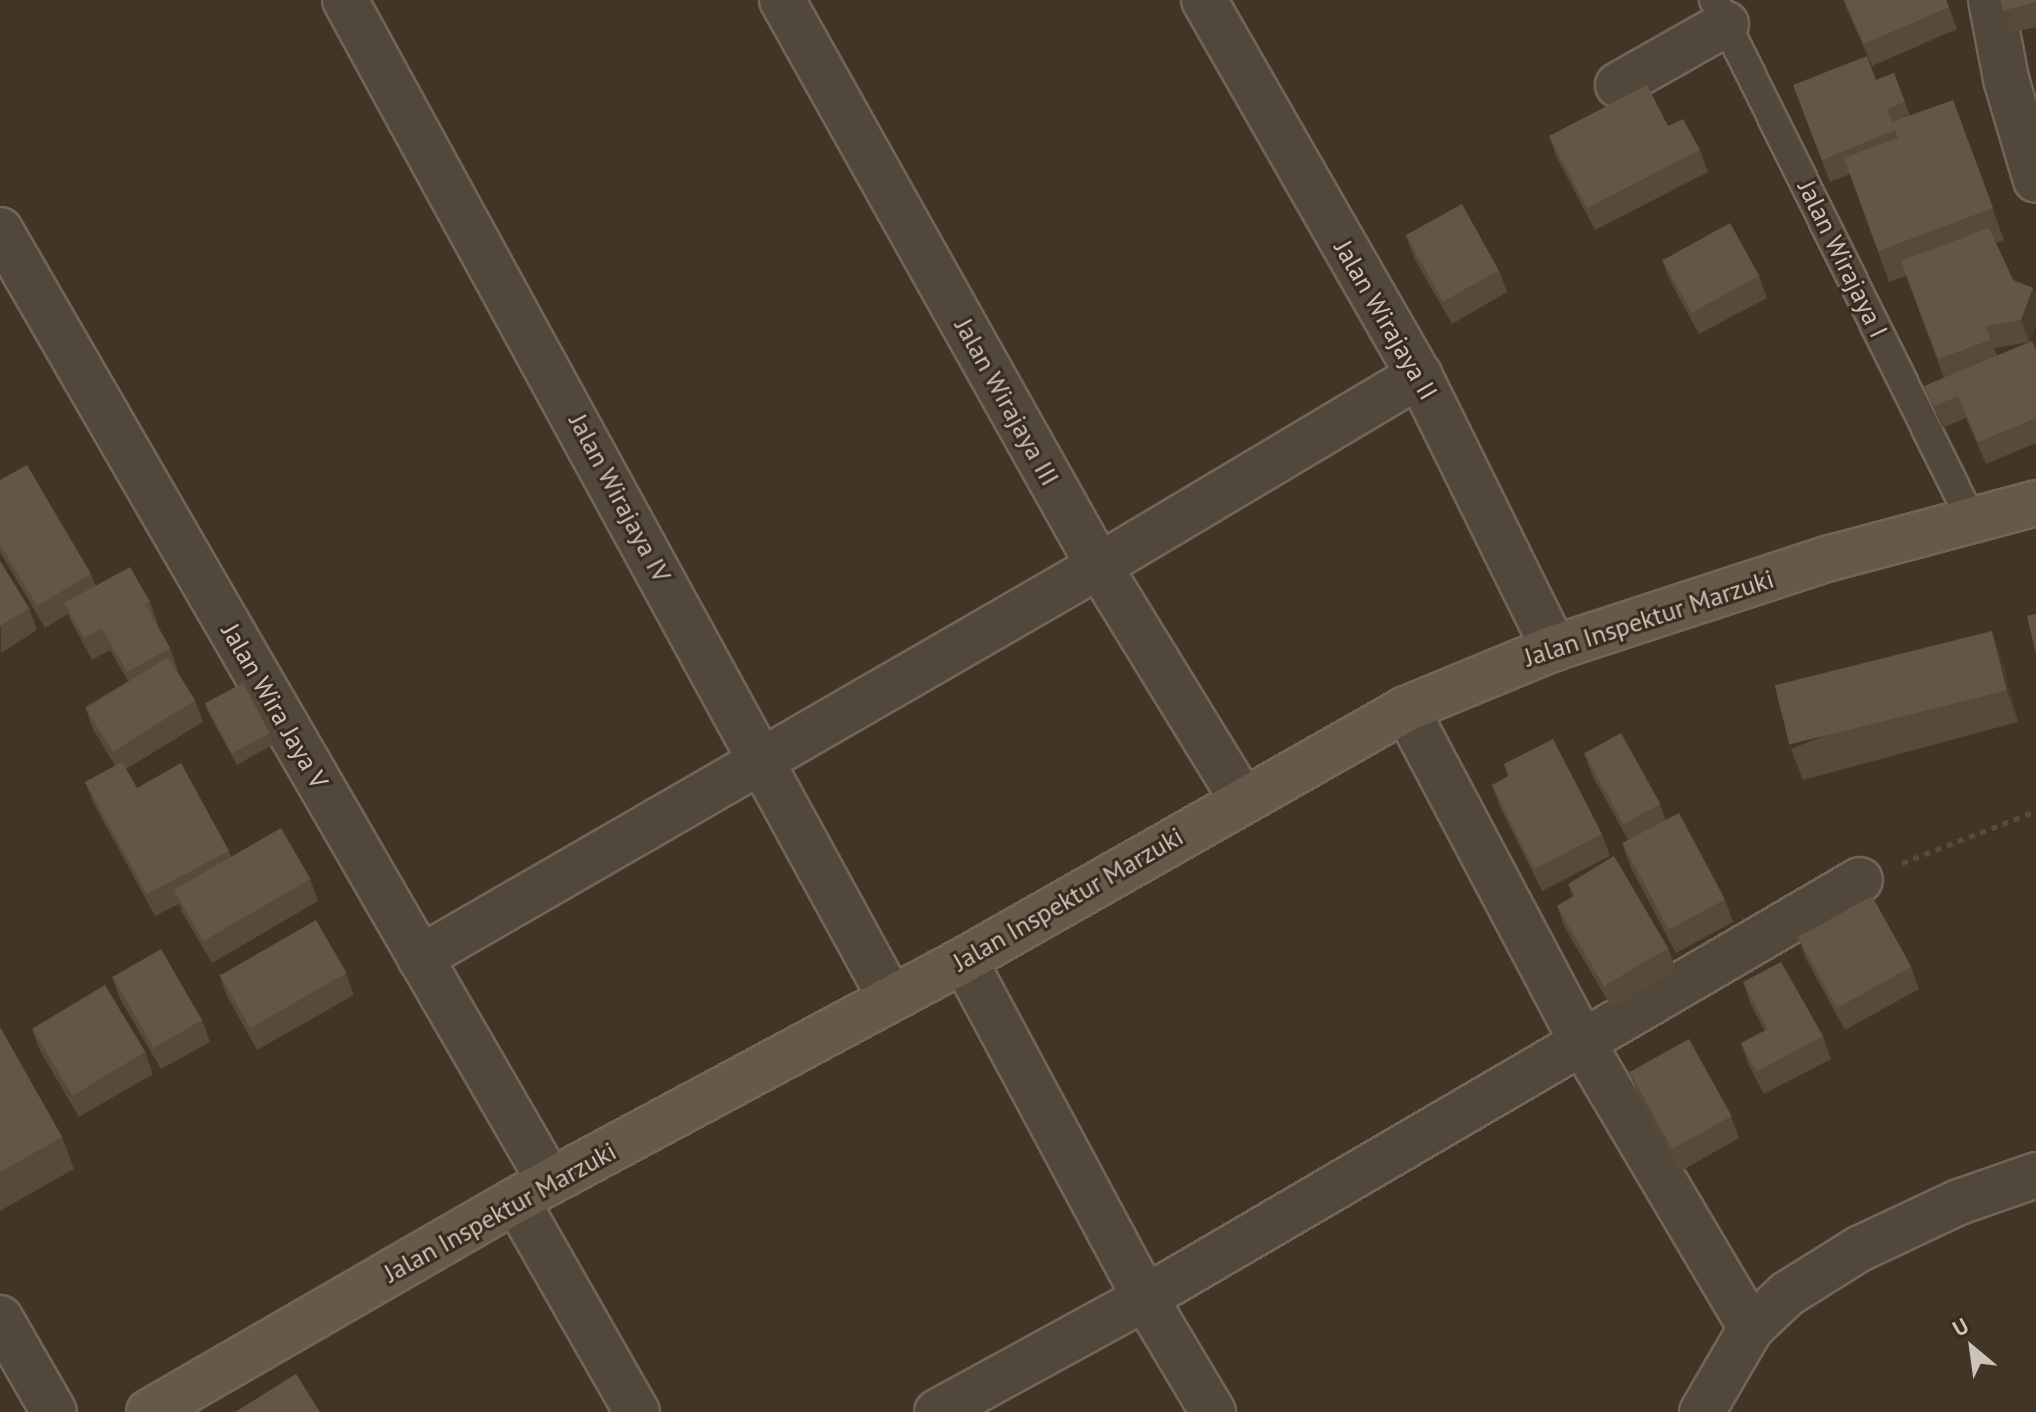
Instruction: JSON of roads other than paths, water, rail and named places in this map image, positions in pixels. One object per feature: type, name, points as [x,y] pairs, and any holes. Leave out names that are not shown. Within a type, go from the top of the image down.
[{"type":"street","name":"Jalan Wirajaya IV","points":[[345,0],[891,999]]},
{"type":"street","name":"Jalan Wirajaya III","points":[[782,0],[1099,566],[1241,798]]},
{"type":"street","name":"Jalan Wirajaya II","points":[[1204,0],[1419,375],[1554,648]]},
{"type":"street","points":[[1991,0],[2006,79],[2036,180]]},
{"type":"street","points":[[1618,85],[1720,12]]},
{"type":"street","name":"Jalan Wira Jaya V","points":[[0,230],[420,958],[637,1412]]},
{"type":"street","points":[[420,958],[763,763],[1419,375]]},
{"type":"street","name":"Jalan Inspektur Marzuki","points":[[149,1412],[533,1191],[964,960],[1241,798],[1406,709],[1554,648],[1830,558],[2036,503]]},
{"type":"street","points":[[1406,709],[1582,1042],[1751,1328]]},
{"type":"street","points":[[937,1412],[1145,1298],[1860,880]]},
{"type":"street","points":[[964,960],[1145,1298],[1213,1412]]},
{"type":"street","points":[[1708,1410],[1751,1328],[1787,1294],[1859,1249],[1959,1202],[2036,1175]]},
{"type":"street","points":[[0,1318],[54,1412]]},
{"type":"lane","name":"Jalan Wirajaya I","points":[[1720,12],[1971,519]]}]
